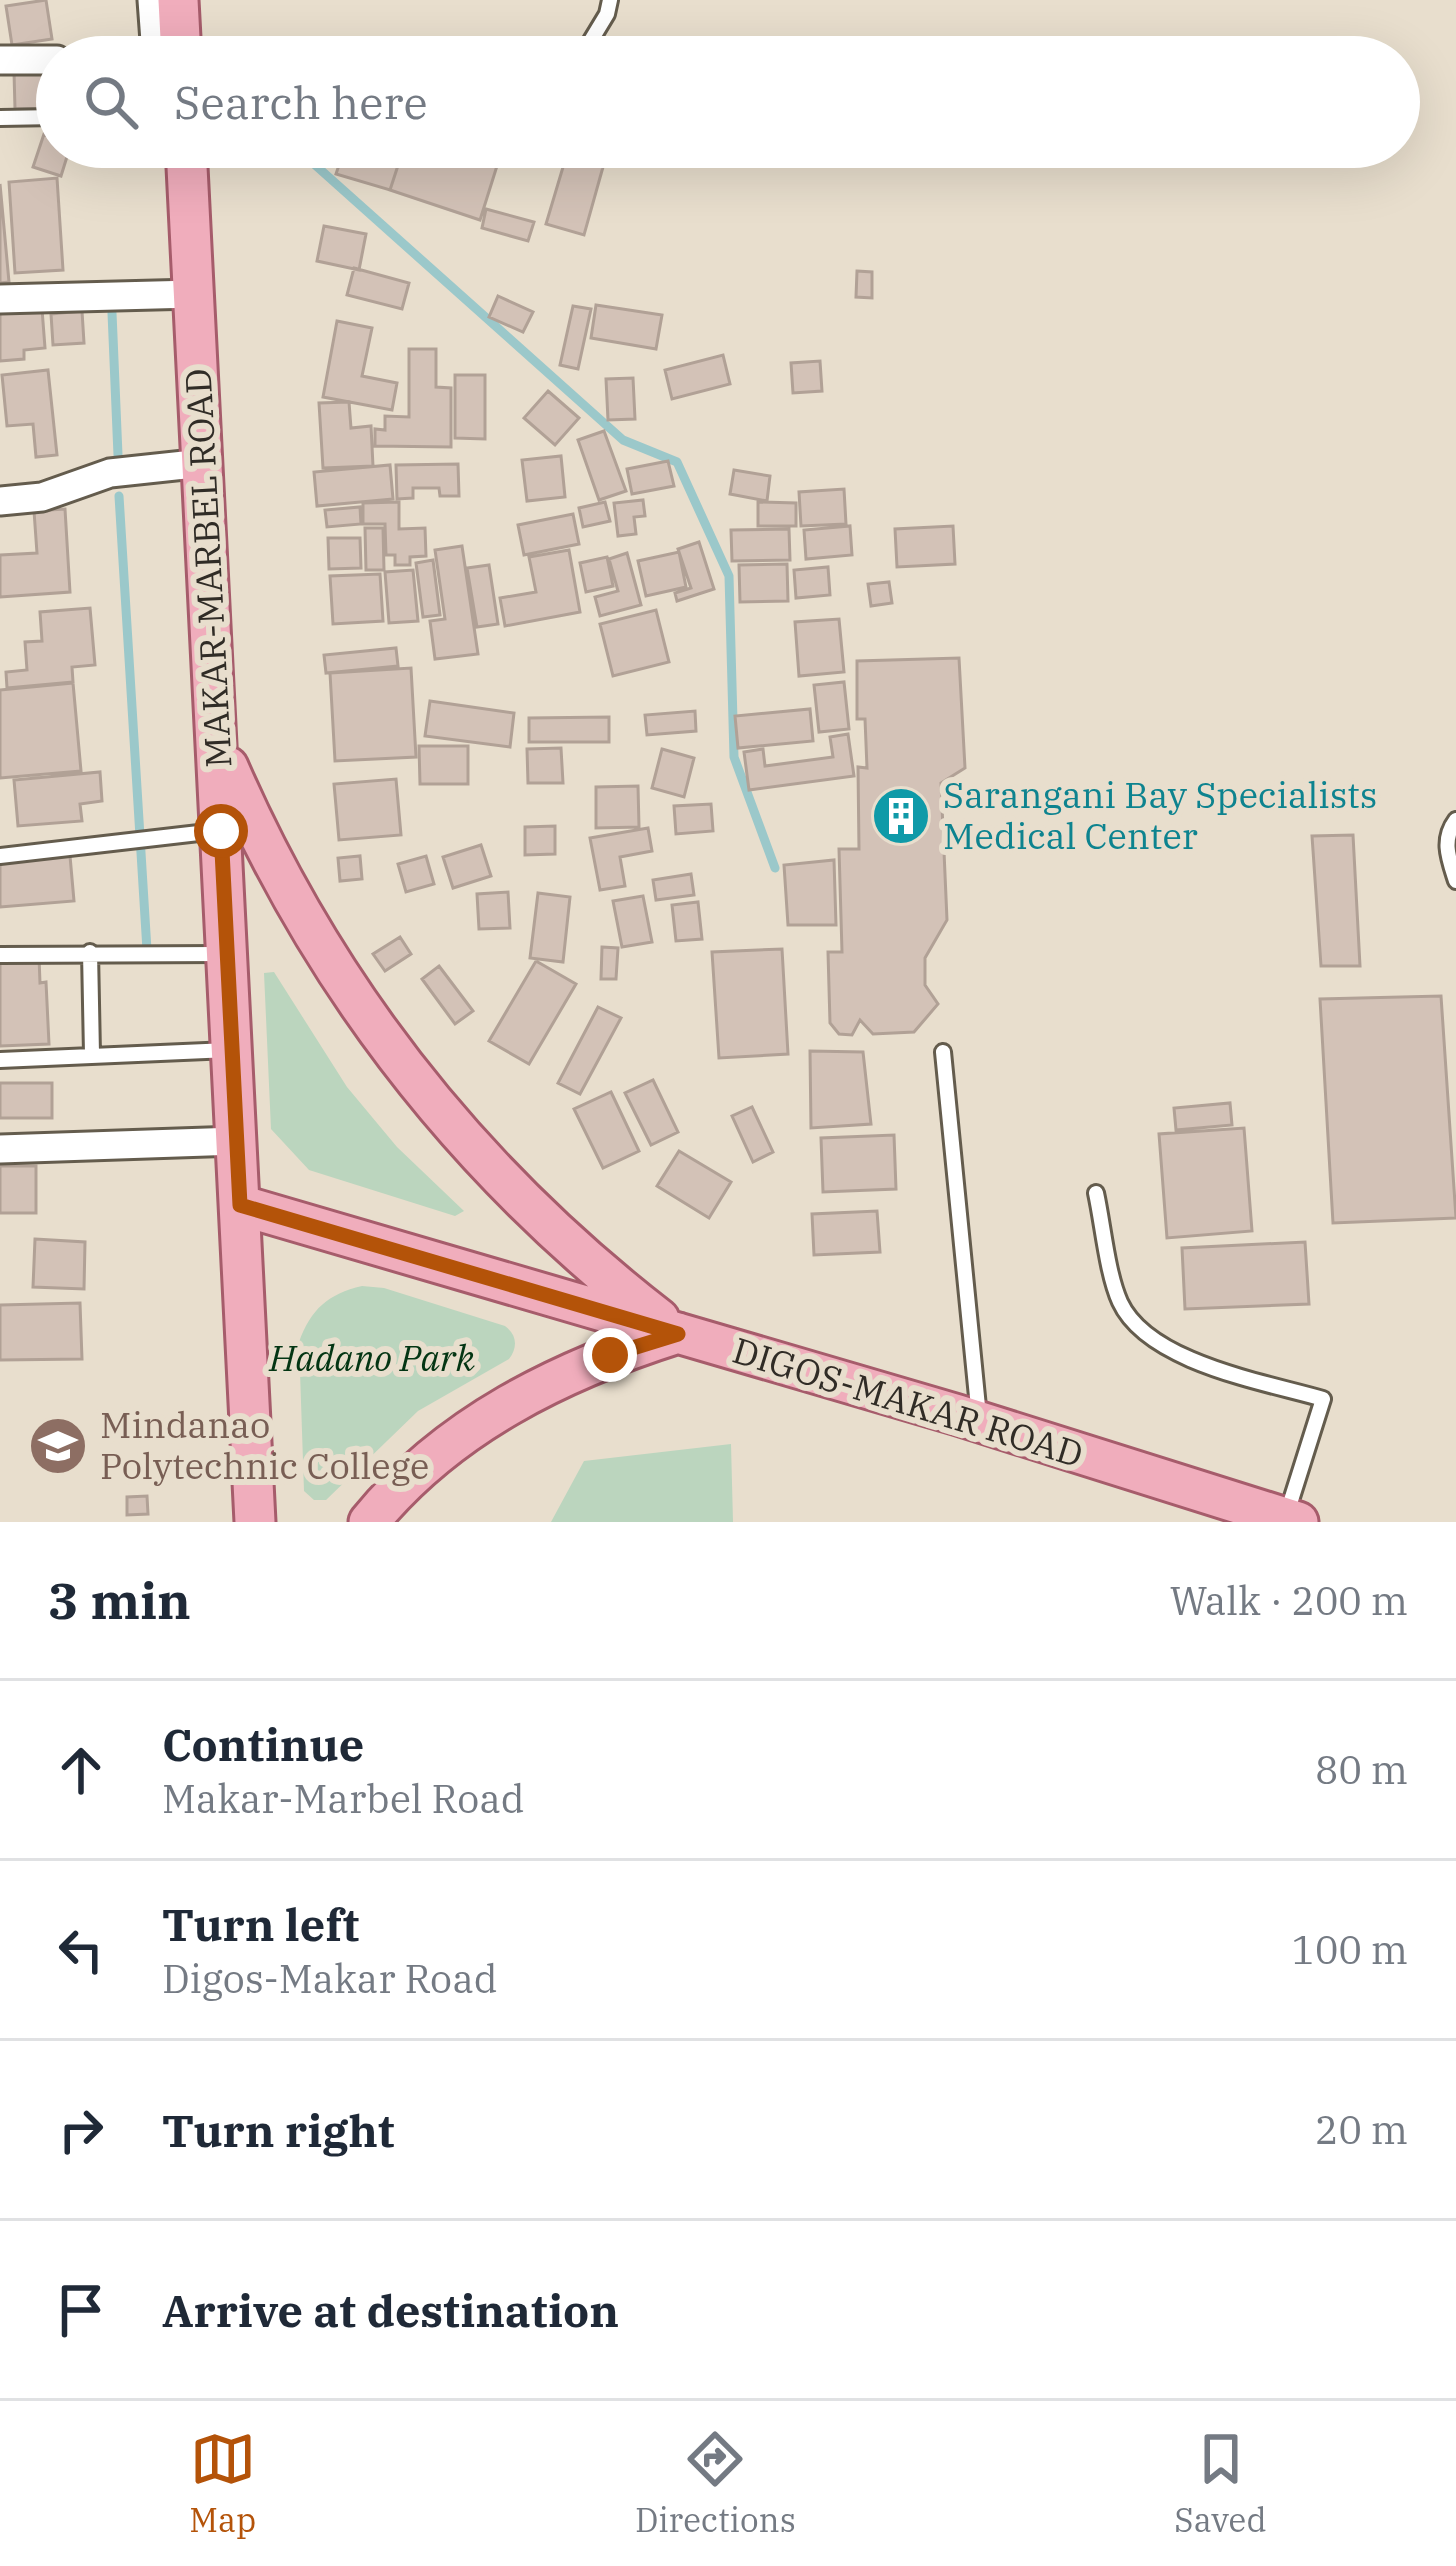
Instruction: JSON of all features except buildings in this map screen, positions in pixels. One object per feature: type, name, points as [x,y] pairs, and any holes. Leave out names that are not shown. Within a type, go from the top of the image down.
[{"type":"main road","points":[[175,36],[178,0]]},
{"type":"main road","name":"MAKAR-MARBEL ROAD","points":[[187,168],[255,1522]]},
{"type":"main road","points":[[217,740],[298,912],[404,1070],[465,1143],[532,1211],[678,1334]]},
{"type":"main road","name":"DIGOS-MAKAR ROAD","points":[[240,1205],[980,1422],[1236,1513],[1292,1520]]},
{"type":"main road","points":[[369,1522],[428,1462],[484,1419],[589,1364],[678,1334]]},
{"type":"street","points":[[152,0],[166,36]]},
{"type":"street","points":[[0,60],[36,60]]},
{"type":"street","points":[[0,299],[194,294]]},
{"type":"street","points":[[0,501],[42,497],[110,473],[203,464]]},
{"type":"street","points":[[0,1150],[237,1141]]},
{"type":"lane","points":[[593,36],[610,0]]},
{"type":"lane","points":[[0,118],[36,117]]},
{"type":"lane","points":[[1456,820],[1448,830],[1446,850],[1456,881]]},
{"type":"lane","points":[[0,856],[221,831]]},
{"type":"lane","points":[[90,952],[92,1054]]},
{"type":"lane","points":[[0,955],[227,954]]},
{"type":"lane","points":[[0,1060],[232,1050]]},
{"type":"lane","points":[[943,1052],[980,1422]]},
{"type":"lane","points":[[1096,1193],[1120,1301],[1134,1321],[1167,1348],[1201,1363],[1323,1399],[1292,1520]]},
{"type":"green space","points":[[274,972],[347,1087],[397,1147],[464,1211],[455,1216],[309,1170],[271,1129],[264,973]]},
{"type":"green space","name":"Hadano Park","points":[[362,1286],[384,1288],[505,1326],[515,1346],[509,1359],[418,1411],[326,1500],[314,1500],[304,1491],[299,1342],[322,1305]]},
{"type":"green space","points":[[731,1444],[733,1522],[551,1522],[584,1461]]},
{"type":"waterway","points":[[319,168],[623,440],[677,462],[729,576],[734,757],[775,868]]},
{"type":"waterway","points":[[112,313],[118,455]]},
{"type":"waterway","points":[[119,496],[147,950]]},
{"type":"place","name":"Sarangani Bay Specialists Medical Center","points":[[901,816]]},
{"type":"place","name":"Mindanao Polytechnic College","points":[[58,1446]]},
{"type":"route","points":[[221,831],[240,1205],[678,1334],[610,1355]]}]
